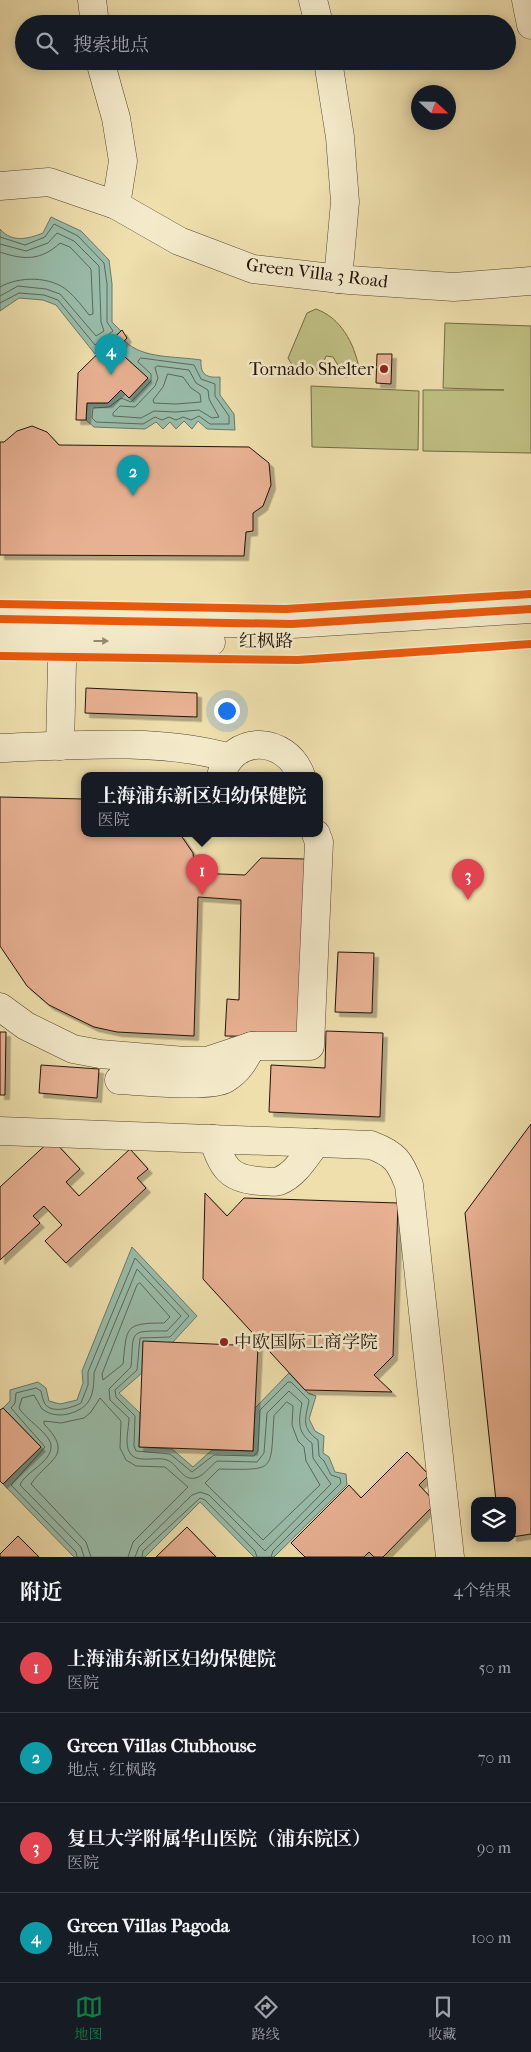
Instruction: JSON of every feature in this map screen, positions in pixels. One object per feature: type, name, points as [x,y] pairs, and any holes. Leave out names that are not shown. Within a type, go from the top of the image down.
[{"type":"street","points":[[92,0],[94,15]]},
{"type":"street","points":[[313,0],[317,15]]},
{"type":"street","points":[[526,0],[531,26]]},
{"type":"street","points":[[103,70],[116,118],[123,162],[116,205]]},
{"type":"street","points":[[329,70],[340,137],[345,202],[338,279]]},
{"type":"street","name":"Green Villa 3 Road","points":[[0,186],[49,182],[116,205],[179,241],[253,269],[338,279],[454,287],[531,281]]},
{"type":"street","name":"红枫路","points":[[0,640],[63,631],[292,624],[531,609]]},
{"type":"street","name":"红枫路","points":[[0,619],[63,631],[292,642],[531,628]]},
{"type":"street","points":[[60,746],[63,631]]},
{"type":"street","points":[[0,748],[60,746],[181,747],[225,767],[240,750],[253,745],[266,744],[279,748],[290,756],[299,772]]},
{"type":"street","points":[[0,1007],[26,1026],[65,1046],[100,1054],[208,1061],[252,1046],[310,1046],[319,842],[317,837]]},
{"type":"street","points":[[119,1080],[208,1083],[224,1080],[239,1068],[252,1046]]},
{"type":"street","points":[[0,1131],[370,1145],[388,1151],[402,1165],[409,1185],[450,1557]]},
{"type":"street","points":[[213,1139],[221,1160],[229,1170],[242,1180],[278,1182],[297,1168],[316,1143]]},
{"type":"green space","points":[[316,309],[333,318],[345,332],[357,359],[359,368],[355,376],[345,377],[333,357],[326,356],[322,366],[312,374],[297,370],[292,365],[288,358],[307,313]]},
{"type":"green space","points":[[445,323],[531,326],[531,453],[423,451],[423,390],[504,390],[443,388]]},
{"type":"green space","points":[[311,386],[419,391],[418,450],[312,447]]},
{"type":"water","points":[[51,217],[81,231],[109,260],[112,284],[112,322],[121,331],[95,354],[56,305],[43,300],[19,298],[0,311],[0,229],[15,238],[32,237],[43,233]]},
{"type":"water","points":[[125,341],[132,347],[150,354],[201,360],[202,369],[205,374],[211,377],[220,377],[220,395],[234,414],[235,430],[207,429],[198,421],[192,429],[184,421],[176,429],[170,422],[163,429],[156,422],[145,429],[94,427],[86,420],[87,403],[108,403],[121,390],[129,398],[148,378],[125,357],[120,362],[112,354]]},
{"type":"water","points":[[132,1247],[197,1316],[172,1343],[143,1342],[142,1373],[119,1393],[140,1413],[139,1447],[172,1449],[193,1467],[212,1450],[253,1451],[255,1408],[289,1373],[308,1393],[316,1396],[309,1419],[315,1431],[324,1436],[323,1453],[329,1457],[335,1472],[346,1474],[347,1485],[274,1557],[254,1557],[200,1502],[145,1557],[74,1557],[3,1484],[40,1447],[3,1408],[10,1401],[10,1390],[38,1382],[46,1388],[49,1401],[60,1404],[77,1400],[83,1383],[82,1371]]},
{"type":"building","points":[[122,330],[127,338],[112,354],[120,362],[125,357],[148,378],[129,398],[121,390],[108,403],[87,403],[86,420],[76,420],[78,373]]},
{"type":"building","name":"Tornado Shelter","points":[[377,354],[392,354],[391,384],[376,383]]},
{"type":"building","points":[[32,426],[47,432],[59,445],[249,447],[269,463],[271,485],[263,506],[253,513],[253,531],[246,532],[244,556],[0,555],[0,442],[4,442],[17,431]]},
{"type":"building","points":[[86,688],[197,693],[197,717],[85,713]]},
{"type":"building","points":[[0,797],[81,799],[81,837],[182,837],[193,853],[195,873],[245,875],[261,858],[306,859],[303,1037],[225,1036],[227,999],[239,1000],[241,900],[198,897],[194,1036],[117,1032],[94,1027],[49,1005],[27,986],[0,946]]},
{"type":"building","points":[[338,952],[374,953],[372,1013],[335,1012]]},
{"type":"building","points":[[326,1031],[383,1033],[380,1117],[269,1112],[271,1065],[325,1068]]},
{"type":"building","points":[[0,1032],[6,1032],[5,1095],[0,1095]]},
{"type":"building","points":[[41,1065],[99,1069],[97,1098],[39,1093]]},
{"type":"building","points":[[531,1124],[531,1534],[516,1536],[516,1497],[496,1497],[465,1213]]},
{"type":"building","points":[[52,1139],[80,1169],[66,1182],[79,1196],[130,1149],[148,1169],[137,1178],[146,1188],[66,1263],[45,1241],[62,1225],[44,1206],[33,1216],[40,1223],[0,1260],[0,1187]]},
{"type":"building","points":[[205,1193],[227,1216],[244,1198],[398,1203],[393,1356],[374,1375],[392,1392],[305,1390],[203,1279]]},
{"type":"building","points":[[143,1341],[258,1346],[253,1451],[139,1447]]},
{"type":"building","points":[[3,1408],[41,1447],[3,1484],[0,1481],[0,1410]]},
{"type":"building","points":[[407,1452],[429,1475],[419,1485],[436,1503],[383,1557],[374,1557],[369,1552],[364,1557],[305,1557],[291,1543],[349,1485],[361,1498]]},
{"type":"building","points":[[187,1527],[216,1557],[156,1557]]},
{"type":"building","points":[[18,1536],[39,1557],[0,1557],[0,1554]]},
{"type":"cycle path","points":[[0,604],[286,609],[531,594]]},
{"type":"cycle path","points":[[0,619],[292,624],[531,609]]},
{"type":"cycle path","points":[[0,656],[298,660],[531,644]]},
{"type":"place","name":"Tornado Shelter","points":[[384,369]]},
{"type":"place","name":"Green Villas Pagoda","points":[[111,375]]},
{"type":"place","name":"Green Villas Clubhouse","points":[[133,496]]},
{"type":"place","name":"上海浦东新区妇幼保健院","points":[[202,895]]},
{"type":"place","name":"复旦大学附属华山医院（浦东院区）","points":[[468,900]]},
{"type":"place","name":"中欧国际工商学院","points":[[224,1342]]}]
